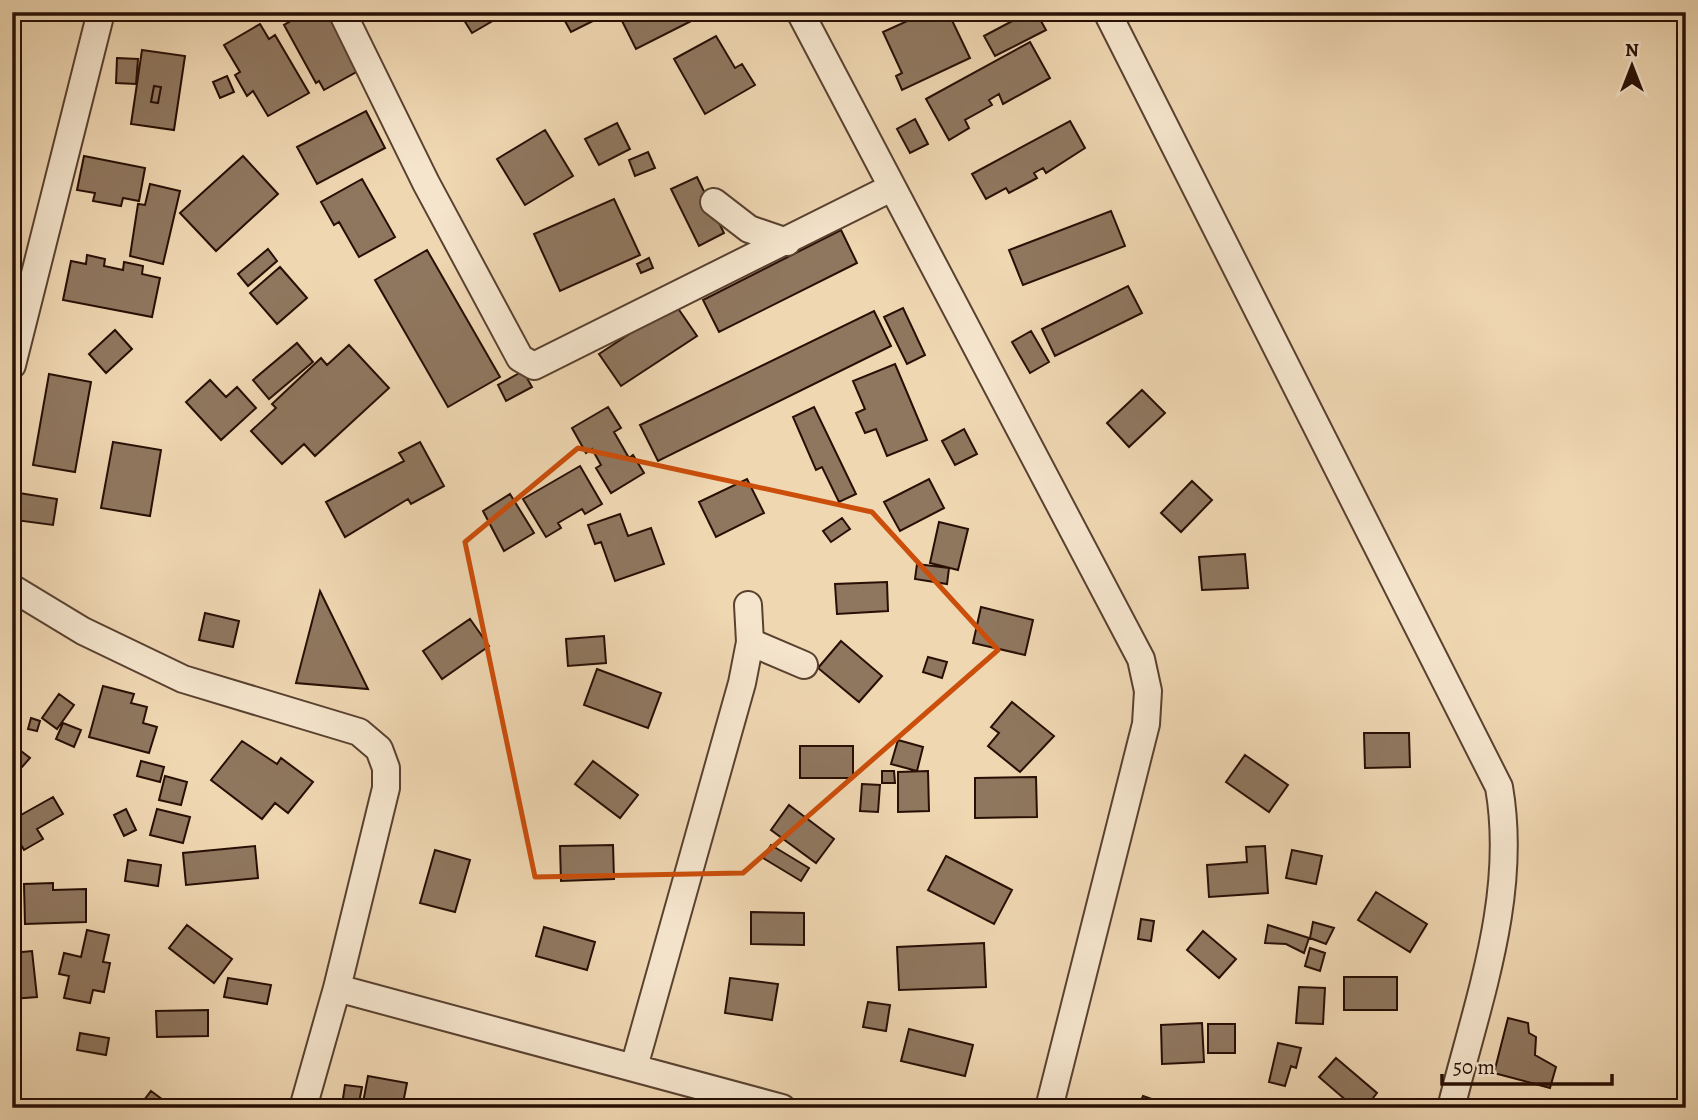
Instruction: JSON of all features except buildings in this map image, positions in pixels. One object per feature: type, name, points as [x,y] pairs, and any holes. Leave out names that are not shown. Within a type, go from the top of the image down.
[{"type":"street","points":[[12,365],[101,12]]},
{"type":"street","points":[[342,12],[426,183],[520,358],[526,363],[543,364],[891,188]]},
{"type":"street","points":[[800,12],[1141,659],[1149,691],[1146,724],[1049,1108]]},
{"type":"street","points":[[1107,12],[1499,787],[1503,808],[1503,895],[1451,1108]]},
{"type":"street","points":[[714,202],[749,229],[787,242]]},
{"type":"street","points":[[12,588],[83,631],[183,679],[359,732],[379,749],[386,768],[385,797],[337,988],[303,1108]]},
{"type":"street","points":[[634,1067],[743,683],[750,642],[748,605]]},
{"type":"street","points":[[750,642],[804,665]]},
{"type":"street","points":[[337,988],[782,1108]]},
{"type":"highlighted area","points":[[578,448],[872,512],[998,650],[743,873],[535,877],[465,542]]}]
